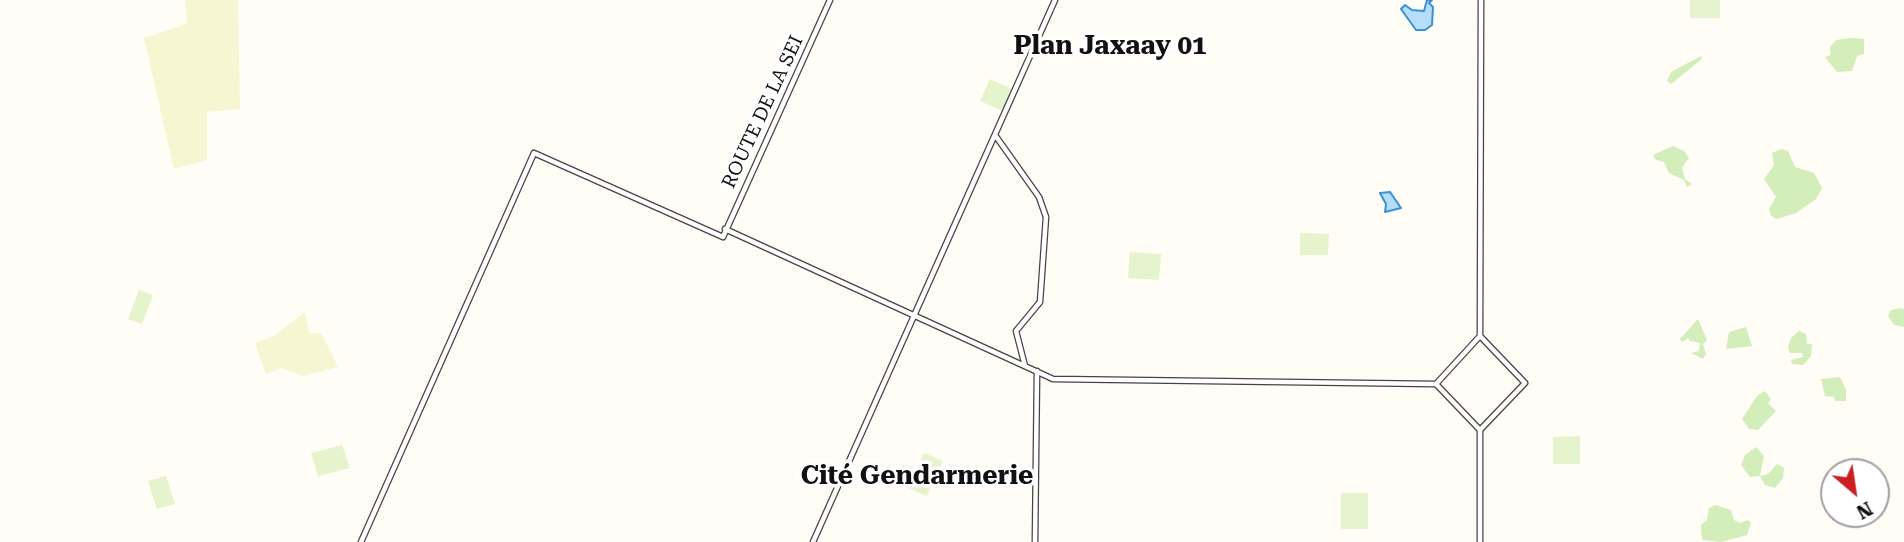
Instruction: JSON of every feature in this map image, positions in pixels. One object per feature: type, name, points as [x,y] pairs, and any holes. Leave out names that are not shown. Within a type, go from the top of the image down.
[{"type":"street","name":"ROUTE DE LA SEI","points":[[361,542],[534,153],[723,236],[830,0]]},
{"type":"street","points":[[813,542],[1055,0]]},
{"type":"street","points":[[1436,384],[1480,336],[1481,0]]},
{"type":"street","points":[[995,135],[1039,197],[1046,216],[1040,302],[1016,331],[1028,367],[1036,379]]},
{"type":"street","points":[[725,229],[1053,379],[1069,382],[1436,384],[1480,430],[1480,542]]},
{"type":"street","points":[[1480,336],[1525,383],[1480,430]]},
{"type":"street","points":[[1035,542],[1037,371]]},
{"type":"green space","points":[[185,0],[238,0],[240,109],[207,112],[207,160],[174,169],[144,38],[184,25],[187,22]]},
{"type":"green space","points":[[1690,0],[1720,0],[1720,18],[1690,18]]},
{"type":"green space","points":[[1864,39],[1864,54],[1857,56],[1852,71],[1837,72],[1825,57],[1831,55],[1830,47],[1836,40]]},
{"type":"green space","points":[[1701,56],[1702,59],[1671,84],[1667,81],[1671,72]]},
{"type":"green space","points":[[990,79],[1012,89],[1002,111],[980,101]]},
{"type":"green space","points":[[1673,146],[1684,151],[1689,158],[1682,168],[1685,179],[1692,184],[1687,187],[1684,180],[1669,173],[1664,162],[1656,160],[1653,155]]},
{"type":"green space","points":[[1781,149],[1788,151],[1795,167],[1814,173],[1822,188],[1816,199],[1796,213],[1777,219],[1771,216],[1769,209],[1776,197],[1764,179],[1774,165],[1772,153]]},
{"type":"green space","points":[[1300,233],[1329,234],[1328,255],[1300,255]]},
{"type":"green space","points":[[1130,252],[1161,254],[1159,280],[1128,278]]},
{"type":"green space","points":[[139,290],[153,295],[142,324],[128,319]]},
{"type":"green space","points":[[1904,309],[1904,327],[1894,325],[1888,316],[1891,310]]},
{"type":"green space","points":[[305,312],[309,333],[321,333],[338,367],[302,376],[282,368],[266,374],[255,343],[274,336]]},
{"type":"green space","points":[[1698,319],[1707,340],[1703,344],[1706,354],[1703,359],[1691,353],[1699,351],[1700,343],[1688,338],[1682,342],[1680,339]]},
{"type":"green space","points":[[1746,327],[1752,346],[1726,349],[1729,332]]},
{"type":"green space","points":[[1799,331],[1806,334],[1807,344],[1812,344],[1811,356],[1803,365],[1792,364],[1791,360],[1803,357],[1802,353],[1790,353],[1788,347],[1791,338]]},
{"type":"green space","points":[[1840,377],[1846,390],[1846,401],[1835,401],[1834,397],[1825,396],[1821,379]]},
{"type":"green space","points":[[1765,391],[1771,399],[1768,403],[1776,411],[1758,430],[1749,429],[1742,419],[1757,396]]},
{"type":"green space","points":[[1580,436],[1580,464],[1553,464],[1553,437]]},
{"type":"green space","points":[[342,445],[350,468],[318,476],[311,453]]},
{"type":"green space","points":[[1756,447],[1764,456],[1760,476],[1750,477],[1741,465],[1745,455]]},
{"type":"green space","points":[[924,453],[943,461],[927,496],[908,488]]},
{"type":"green space","points":[[1777,464],[1784,468],[1783,478],[1775,488],[1765,485],[1760,476],[1768,474]]},
{"type":"green space","points":[[166,476],[175,504],[157,509],[148,481]]},
{"type":"green space","points":[[1341,493],[1368,493],[1368,529],[1341,529]]},
{"type":"green space","points":[[1716,505],[1731,510],[1734,520],[1740,523],[1748,520],[1751,523],[1747,535],[1721,542],[1702,540],[1701,525],[1707,520],[1709,508]]},
{"type":"water","points":[[1427,0],[1432,0],[1429,3],[1433,7],[1432,25],[1425,30],[1416,30],[1401,9],[1405,5],[1412,10],[1424,11]]},
{"type":"water","points":[[1390,192],[1401,208],[1385,212],[1386,204],[1380,193]]},
{"type":"district","name":"Plan Jaxaay 01","points":[[1110,46]]},
{"type":"district","name":"Cité Gendarmerie","points":[[917,476]]}]
